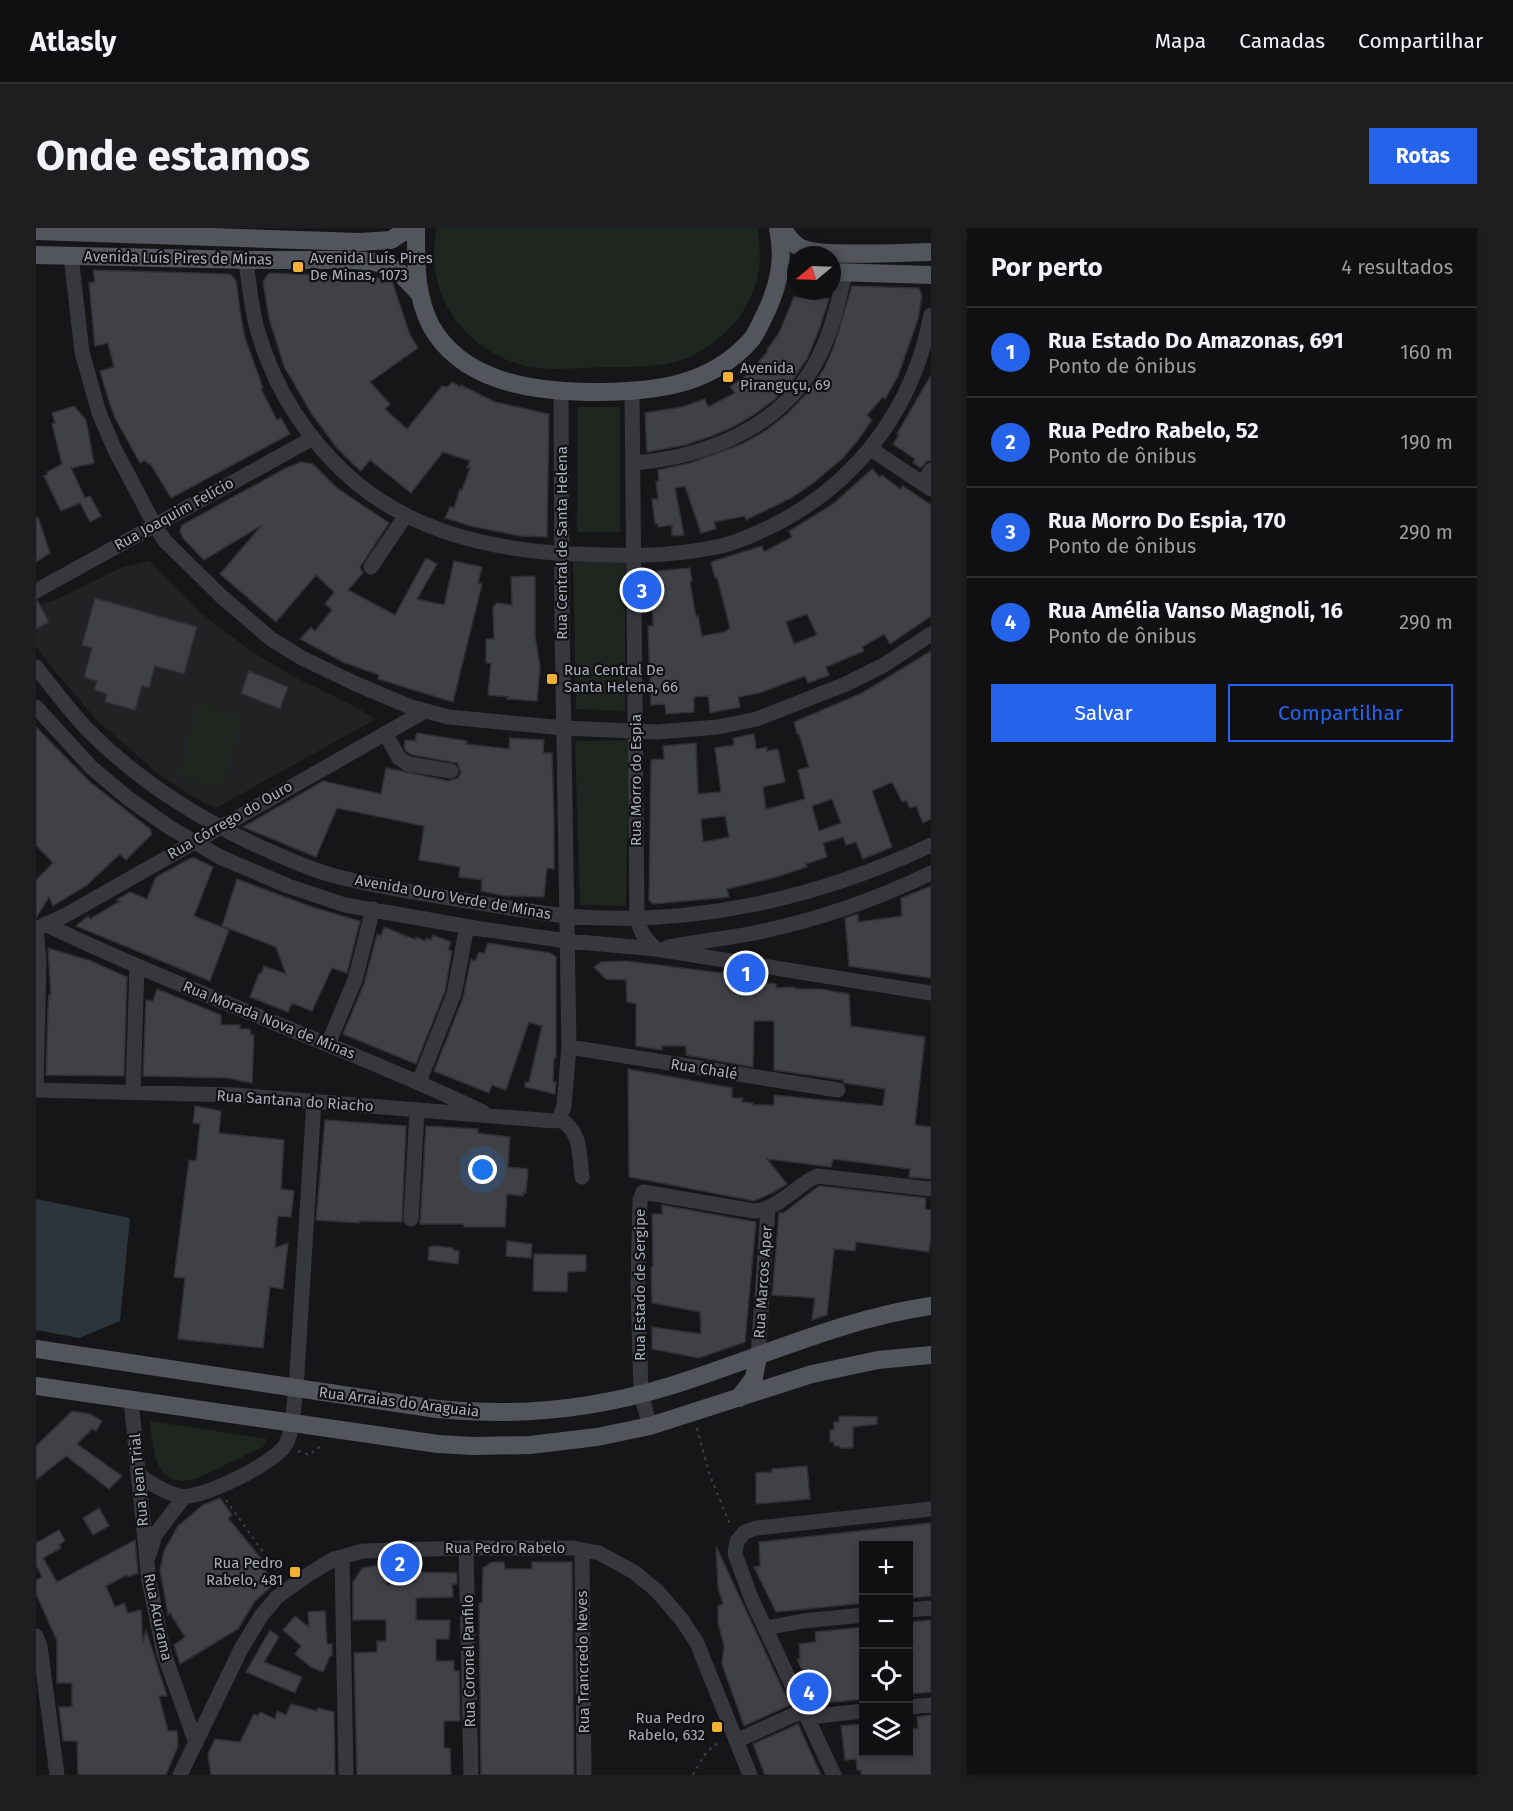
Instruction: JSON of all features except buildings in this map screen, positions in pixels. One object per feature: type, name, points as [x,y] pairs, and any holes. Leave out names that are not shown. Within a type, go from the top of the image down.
[{"type":"main road","name":"Avenida Luís Pires de Minas","points":[[36,231],[248,233],[379,242],[391,240],[409,228]]},
{"type":"main road","points":[[416,228],[418,292],[432,327],[440,338],[462,360],[477,370],[510,384],[561,392],[656,390],[697,379],[728,361],[752,339],[777,288],[780,265],[780,228]]},
{"type":"main road","points":[[780,228],[792,241],[808,251],[827,253],[931,252]]},
{"type":"main road","name":"Avenida Luís Pires de Minas","points":[[36,255],[375,262],[397,270],[418,292]]},
{"type":"main road","points":[[841,272],[931,275]]},
{"type":"main road","points":[[777,288],[787,282]]},
{"type":"main road","name":"Rua Arraias do Araguaia","points":[[36,1349],[296,1389],[473,1413],[529,1412],[613,1402],[669,1387],[848,1325],[931,1306]]},
{"type":"main road","points":[[36,1386],[438,1444],[530,1445],[597,1437],[650,1426],[812,1374],[878,1360],[931,1355]]},
{"type":"main road","points":[[739,1398],[754,1378],[758,1356]]},
{"type":"street","points":[[71,256],[82,351],[99,413],[114,448],[154,524],[165,541],[221,596],[271,639],[333,673],[408,706],[448,717],[564,728],[657,732],[718,727],[757,718],[846,684],[929,640]]},
{"type":"street","points":[[246,260],[257,330],[271,370],[286,400],[313,438],[355,482],[393,508],[424,524],[465,539],[537,553],[634,556],[713,548],[758,533],[793,515],[813,502],[851,470],[870,449],[908,390],[925,346],[931,315]]},
{"type":"street","points":[[634,463],[676,458],[715,447],[747,431],[771,414],[791,395],[814,365],[833,323],[836,300]]},
{"type":"street","name":"Rua Morro do Espia","points":[[632,391],[637,917]]},
{"type":"street","name":"Rua Central de Santa Helena","points":[[556,1120],[564,1106],[569,1047],[561,554],[561,392]]},
{"type":"street","name":"Rua Joaquim Felício","points":[[36,591],[313,438]]},
{"type":"street","points":[[870,449],[928,481]]},
{"type":"street","points":[[370,567],[406,515]]},
{"type":"street","name":"Avenida Ouro Verde de Minas","points":[[36,667],[86,728],[147,782],[187,809],[219,826],[280,856],[342,878],[491,905],[568,916],[637,917],[727,910],[775,900],[876,869],[931,845]]},
{"type":"street","name":"Avenida Ouro Verde de Minas","points":[[36,707],[91,767],[129,799],[220,857],[288,886],[345,904],[467,927],[568,941],[656,949]]},
{"type":"street","name":"Rua Córrego do Ouro","points":[[39,927],[66,915],[424,711]]},
{"type":"street","points":[[385,733],[399,758],[408,764],[451,771]]},
{"type":"street","points":[[656,949],[737,936],[806,919],[849,906],[931,873]]},
{"type":"street","points":[[328,1044],[355,980],[373,909]]},
{"type":"street","points":[[637,917],[639,927],[649,943],[656,949],[931,993]]},
{"type":"street","points":[[36,1090],[39,927]]},
{"type":"street","name":"Rua Morada Nova de Minas","points":[[39,927],[328,1044],[419,1082],[494,1117]]},
{"type":"street","points":[[419,1082],[454,994],[467,927]]},
{"type":"street","points":[[737,936],[739,963]]},
{"type":"street","points":[[133,1092],[137,966]]},
{"type":"street","name":"Rua Chalé","points":[[569,1047],[838,1090]]},
{"type":"street","name":"Rua Santana do Riacho","points":[[36,1090],[235,1095],[494,1117],[556,1120]]},
{"type":"street","points":[[138,1475],[161,1489],[184,1497],[194,1496],[267,1463],[286,1445],[296,1389],[314,1101]]},
{"type":"street","points":[[411,1219],[417,1111]]},
{"type":"street","points":[[556,1120],[570,1125],[575,1132],[582,1177]]},
{"type":"street","points":[[768,1208],[817,1176],[931,1189]]},
{"type":"street","name":"Rua Estado de Sergipe","points":[[650,1426],[641,1394],[638,1287],[642,1193],[654,1193],[754,1211],[768,1208]]},
{"type":"street","name":"Rua Marcos Aper","points":[[758,1356],[768,1208]]},
{"type":"street","name":"Rua Jean Trial","points":[[131,1400],[147,1561]]},
{"type":"street","name":"Rua Acurama","points":[[184,1497],[155,1535],[147,1561],[164,1654],[196,1743]]},
{"type":"street","points":[[834,1775],[752,1600],[735,1554],[737,1541],[745,1532],[757,1528],[931,1509]]},
{"type":"street","name":"Rua Coronel Panfilo","points":[[466,1548],[471,1775]]},
{"type":"street","name":"Rua Pedro Rabelo","points":[[180,1775],[241,1649],[261,1616],[277,1597],[309,1574],[342,1557],[363,1551],[573,1548],[599,1553],[634,1572],[657,1590],[682,1620],[697,1643],[750,1775]]},
{"type":"street","name":"Rua Trancredo Neves","points":[[582,1550],[584,1775]]},
{"type":"street","points":[[342,1557],[346,1775]]},
{"type":"street","points":[[913,1610],[931,1608]]},
{"type":"street","points":[[766,1628],[803,1621],[859,1615]]},
{"type":"street","points":[[36,1636],[39,1647],[43,1715],[57,1775]]},
{"type":"street","points":[[913,1707],[931,1705]]},
{"type":"street","points":[[735,1739],[806,1714],[859,1711]]},
{"type":"path","points":[[693,1412],[709,1473],[737,1541]]},
{"type":"path","points":[[217,1487],[289,1588]]},
{"type":"path","points":[[693,1775],[712,1745],[735,1739]]},
{"type":"shaded area","points":[[437,228],[757,228],[759,269],[750,299],[742,313],[720,337],[694,355],[679,361],[651,366],[566,369],[530,367],[507,360],[486,349],[468,334],[454,317],[443,297],[436,275],[434,252]]},
{"type":"shaded area","points":[[578,407],[620,407],[620,532],[577,532]]},
{"type":"shaded area","points":[[149,561],[201,613],[251,651],[296,678],[376,719],[216,808],[195,798],[157,773],[98,721],[36,646],[36,606],[55,600],[123,567]]},
{"type":"shaded area","points":[[573,562],[625,563],[625,711],[576,709]]},
{"type":"shaded area","points":[[199,703],[242,715],[221,788],[179,776]]},
{"type":"shaded area","points":[[629,740],[626,906],[580,905],[575,741]]},
{"type":"shaded area","points":[[36,1199],[130,1218],[120,1321],[79,1338],[36,1330]]},
{"type":"shaded area","points":[[150,1421],[267,1439],[263,1447],[198,1478],[184,1481],[173,1479],[159,1466],[155,1456]]},
{"type":"place","name":"Avenida Luís Pires De Minas, 1073","points":[[298,267]]},
{"type":"place","name":"Avenida Piranguçu, 69","points":[[728,377]]},
{"type":"place","name":"Rua Morro Do Espia, 170","points":[[642,590]]},
{"type":"place","name":"Rua Central De Santa Helena, 66","points":[[552,679]]},
{"type":"place","name":"Rua Estado Do Amazonas, 691","points":[[746,973]]},
{"type":"place","name":"Rua Pedro Rabelo, 52","points":[[400,1563]]},
{"type":"place","name":"Rua Pedro Rabelo, 481","points":[[295,1572]]},
{"type":"place","name":"Rua Amélia Vanso Magnoli, 16","points":[[809,1692]]},
{"type":"place","name":"Rua Pedro Rabelo, 632","points":[[717,1727]]}]
